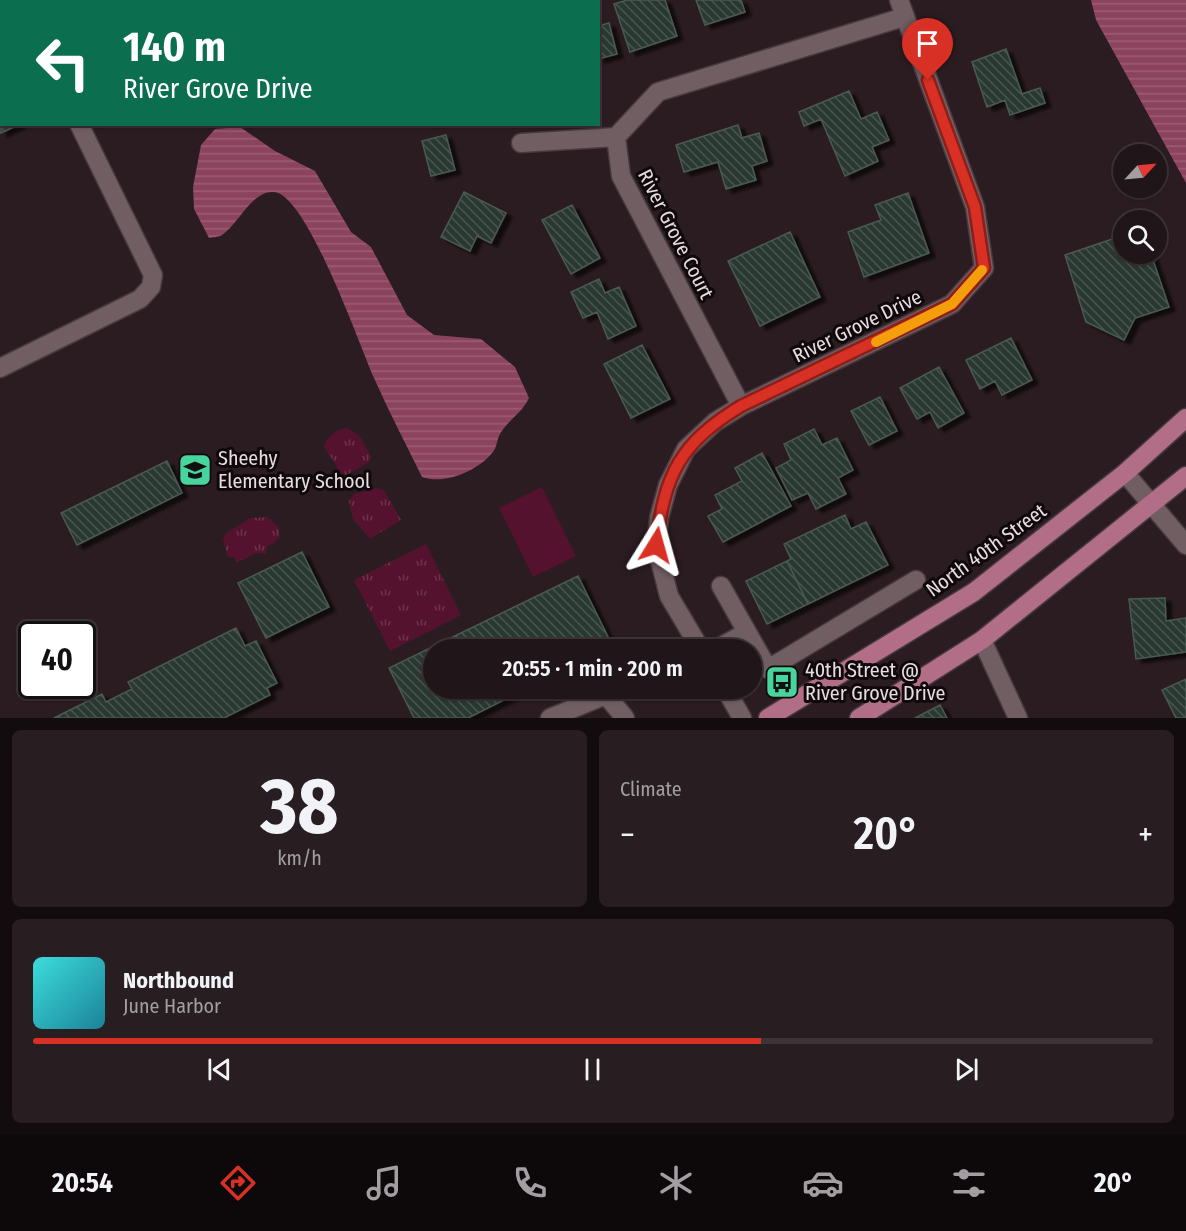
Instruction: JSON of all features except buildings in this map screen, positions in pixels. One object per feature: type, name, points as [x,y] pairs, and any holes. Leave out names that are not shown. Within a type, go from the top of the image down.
[{"type":"main road","name":"North 40th Street","points":[[768,718],[974,592],[1125,472],[1186,418]]},
{"type":"main road","points":[[859,718],[982,640],[1152,506],[1186,476]]},
{"type":"street","points":[[520,143],[616,137],[658,92],[902,8]]},
{"type":"street","name":"River Grove Drive","points":[[694,639],[669,596],[656,545],[659,518],[668,485],[686,449],[715,422],[741,406],[952,304],[984,268],[975,207],[902,8]]},
{"type":"street","points":[[0,368],[140,299],[151,287],[153,275],[80,126]]},
{"type":"street","name":"River Grove Court","points":[[616,137],[621,176],[741,406]]},
{"type":"street","points":[[1125,472],[1186,545]]},
{"type":"street","points":[[721,586],[768,669],[916,580]]},
{"type":"street","points":[[735,639],[747,632]]},
{"type":"street","points":[[982,640],[1018,718]]},
{"type":"street","points":[[550,718],[606,695],[625,718]]},
{"type":"street","points":[[731,699],[742,718]]},
{"type":"green space","points":[[347,428],[360,436],[371,457],[368,463],[346,475],[341,473],[324,447],[332,434]]},
{"type":"green space","points":[[542,487],[576,556],[533,577],[499,508]]},
{"type":"green space","points":[[376,488],[384,490],[401,520],[370,539],[353,519],[349,501],[354,494]]},
{"type":"green space","points":[[267,517],[279,527],[280,536],[273,544],[267,546],[266,554],[257,553],[237,562],[234,557],[228,557],[223,540],[226,533],[250,518]]},
{"type":"green space","points":[[426,544],[461,615],[390,651],[354,580]]},
{"type":"shaded area","points":[[1091,0],[1186,0],[1186,183],[1167,149],[1167,144],[1164,144],[1096,20]]},
{"type":"shaded area","points":[[240,127],[275,151],[315,171],[351,232],[371,247],[407,315],[434,335],[481,339],[515,367],[529,398],[523,408],[503,429],[493,452],[479,465],[451,478],[422,477],[380,391],[331,274],[302,218],[287,199],[274,192],[259,196],[228,230],[218,237],[209,238],[194,209],[193,187],[201,145],[215,129]]},
{"type":"slow traffic","points":[[876,342],[952,304],[982,270]]},
{"type":"place","name":"Sheehy Elementary School","points":[[195,470]]},
{"type":"place","name":"40th Street @ River Grove Drive","points":[[782,682]]},
{"type":"route","points":[[656,545],[659,518],[668,485],[686,449],[715,422],[741,406],[952,304],[984,268],[975,207],[928,80]]}]
